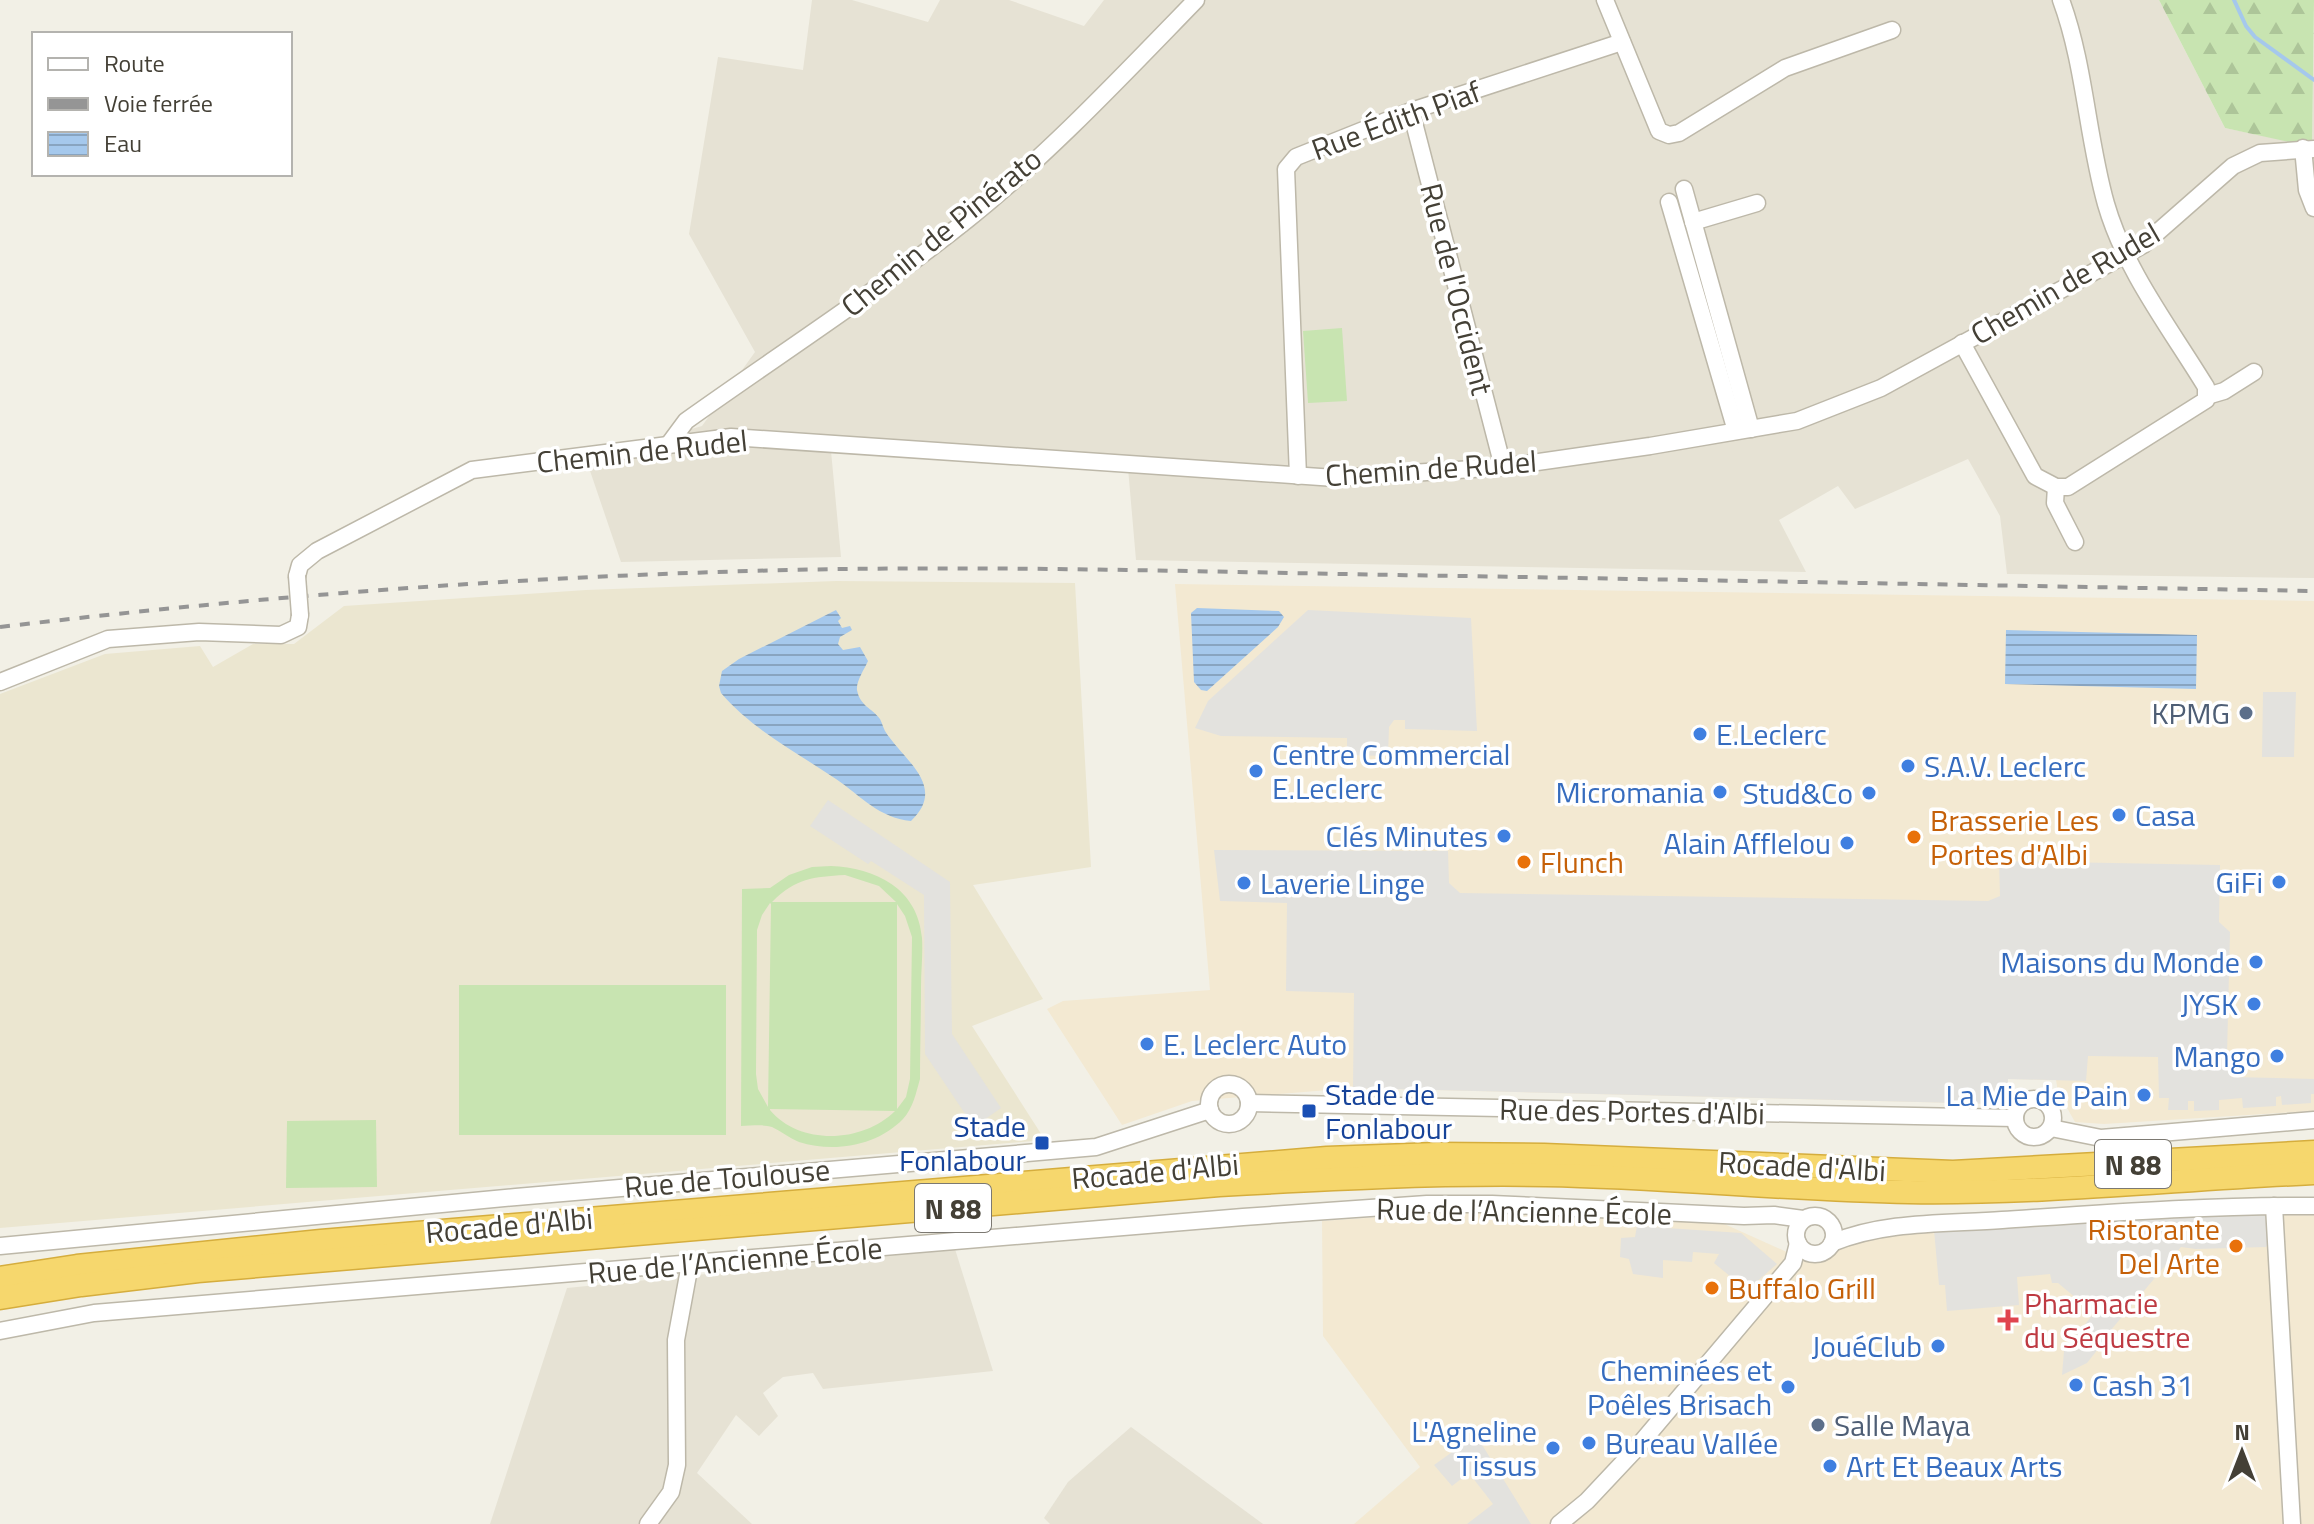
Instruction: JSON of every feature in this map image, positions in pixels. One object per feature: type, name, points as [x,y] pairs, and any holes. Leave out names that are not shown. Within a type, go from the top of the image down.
[{"type":"highway","points":[[1953,1172],[2314,1143]]},
{"type":"highway","name":"Rocade d'Albi","points":[[0,1278],[91,1264],[290,1244],[1327,1158],[1437,1154],[1544,1155],[1953,1172],[2314,1152]]},
{"type":"highway","name":"Rocade d'Albi","points":[[0,1298],[68,1286],[198,1271],[1332,1178],[1548,1175],[1908,1192],[2016,1190],[2266,1175],[2314,1175]]},
{"type":"street","name":"Chemin de Pinérato","points":[[669,444],[686,421],[833,319],[969,218],[1053,143],[1196,0]]},
{"type":"street","points":[[1605,0],[1659,131],[1669,135],[1679,133],[1785,68],[1892,30]]},
{"type":"street","points":[[2061,0],[2106,204],[2124,254],[2206,387],[2207,396]]},
{"type":"street","name":"Rue Édith Piaf","points":[[1298,476],[1286,169],[1296,157],[1411,111],[1622,42]]},
{"type":"street","name":"Rue de l'Occident","points":[[1411,111],[1503,467]]},
{"type":"street","name":"Chemin de Rudel","points":[[0,682],[108,639],[199,632],[281,635],[298,627],[297,576],[300,565],[317,551],[472,470],[731,437],[1335,478],[1503,467],[1797,421],[1881,388],[2143,245],[2233,166],[2260,153],[2308,148]]},
{"type":"street","points":[[2308,148],[2307,190],[2314,208]]},
{"type":"street","points":[[1684,189],[1744,430]]},
{"type":"street","points":[[1669,202],[1744,430]]},
{"type":"street","points":[[1693,222],[1757,203]]},
{"type":"street","points":[[1962,343],[2035,476],[2056,487],[2068,487],[2202,403],[2207,396],[2224,391],[2254,372]]},
{"type":"street","points":[[2056,487],[2055,503],[2075,542]]},
{"type":"street","points":[[1227,1084],[1243,1089],[1249,1103],[1245,1116],[1234,1124],[1220,1122],[1210,1110],[1211,1094],[1227,1084]]},
{"type":"street","points":[[2040,1099],[2053,1111],[2051,1128],[2041,1136],[2029,1136],[2018,1129],[2015,1118],[2015,1112],[2023,1102],[2040,1099]]},
{"type":"street","name":"Rue des Portes d'Albi","points":[[1249,1103],[2015,1118]]},
{"type":"street","name":"Rue de Toulouse","points":[[0,1246],[484,1199],[1096,1147],[1210,1110]]},
{"type":"street","points":[[2051,1128],[2101,1138],[2314,1120]]},
{"type":"street","name":"Rue de l’Ancienne École","points":[[0,1331],[94,1313],[1427,1204],[1492,1204],[1759,1217],[1774,1215],[1803,1219]]},
{"type":"street","points":[[2274,1206],[2292,1524]]},
{"type":"street","points":[[1559,1524],[1587,1501],[1634,1451],[1793,1263],[1824,1252],[1832,1243],[1876,1230],[2073,1215],[2314,1206]]},
{"type":"street","points":[[1793,1263],[1799,1224],[1803,1219],[1815,1216],[1839,1224],[1876,1230]]},
{"type":"street","points":[[1759,1217],[1778,1225],[1806,1252],[1813,1254]]},
{"type":"street","points":[[1826,1219],[1834,1230],[1832,1243]]},
{"type":"street","points":[[648,1524],[671,1492],[677,1465],[676,1340],[690,1264]]},
{"type":"shaded area","points":[[812,0],[852,0],[928,22],[940,0],[1009,0],[1084,26],[1104,0],[2159,0],[2225,128],[2312,146],[2314,10],[2314,578],[2007,574],[2000,516],[1968,459],[1855,509],[1838,486],[1779,520],[1806,572],[1136,560],[1128,468],[831,451],[841,557],[621,562],[586,459],[702,426],[755,352],[689,234],[718,57],[803,70]]},
{"type":"shaded area","points":[[836,581],[1075,583],[1091,867],[973,885],[1043,999],[972,1026],[1045,1140],[0,1228],[0,694],[105,654],[200,646],[213,667],[253,644],[294,644],[344,606],[586,590]]},
{"type":"shaded area","points":[[1175,584],[2314,601],[2314,1111],[2104,1124],[2075,1122],[2058,1092],[2056,1080],[2008,1079],[2008,1094],[1998,1104],[1353,1088],[1192,1101],[1122,1125],[1047,1009],[1063,1001],[1210,990]]},
{"type":"shaded area","points":[[1308,610],[1471,618],[1477,731],[1405,729],[1405,720],[1394,720],[1389,727],[1388,756],[1347,755],[1347,738],[1221,736],[1195,728],[1208,701]]},
{"type":"shaded area","points":[[2263,692],[2296,692],[2294,757],[2262,757]]},
{"type":"shaded area","points":[[828,800],[950,882],[952,1034],[1001,1108],[974,1127],[925,1054],[924,895],[871,861],[868,864],[810,826]]},
{"type":"shaded area","points":[[1214,850],[1448,851],[1449,883],[1460,893],[1988,901],[2000,896],[1999,861],[2220,865],[2219,922],[2230,932],[2227,1056],[2231,1077],[2314,1079],[2314,1094],[2311,1094],[2311,1103],[2282,1105],[2281,1096],[2276,1097],[2276,1106],[2243,1108],[2242,1098],[2219,1100],[2219,1110],[2194,1111],[2194,1101],[2188,1101],[2188,1110],[2168,1110],[2169,1098],[2159,1098],[2158,1057],[2088,1056],[2086,1081],[2008,1079],[2008,1094],[1998,1104],[1353,1088],[1354,993],[1286,991],[1287,903],[1220,901]]},
{"type":"shaded area","points":[[1469,1211],[1711,1218],[1789,1253],[1850,1240],[1934,1230],[2314,1212],[2314,1524],[1354,1524],[1420,1467],[1323,1336],[1322,1221]]},
{"type":"shaded area","points":[[2268,1212],[2272,1236],[2266,1247],[2181,1247],[2087,1363],[2062,1375],[2064,1351],[2094,1313],[2058,1283],[2052,1283],[2050,1274],[2017,1277],[2019,1305],[1947,1311],[1945,1285],[1939,1285],[1934,1230]]},
{"type":"shaded area","points":[[1637,1226],[1741,1233],[1777,1264],[1747,1290],[1714,1263],[1719,1254],[1693,1252],[1692,1262],[1663,1260],[1663,1278],[1633,1274],[1629,1259],[1620,1257],[1621,1238],[1635,1237]]},
{"type":"shaded area","points":[[955,1249],[993,1371],[823,1389],[813,1373],[783,1377],[763,1393],[778,1416],[759,1436],[736,1415],[697,1473],[752,1524],[490,1524],[567,1288]]},
{"type":"shaded area","points":[[1131,1427],[1263,1524],[1050,1524],[1044,1518],[1068,1482]]},
{"type":"shaded area","points":[[1476,1435],[1531,1524],[1467,1524],[1493,1504],[1469,1473],[1452,1486],[1434,1465]]},
{"type":"green space","points":[[2159,0],[2314,0],[2312,147],[2225,128]]},
{"type":"green space","points":[[1342,328],[1347,401],[1308,403],[1303,331]]},
{"type":"green space","points":[[831,866],[863,871],[892,884],[912,906],[922,938],[920,1079],[914,1100],[903,1119],[881,1136],[840,1147],[799,1142],[769,1126],[741,1126],[742,889],[770,888],[789,875],[812,867]],"holes":[[[845,875],[879,886],[896,902],[772,902],[797,883]],[[770,903],[768,1107],[758,1089],[756,1074],[757,930]],[[897,904],[912,937],[910,1079],[906,1097],[897,1109]],[[770,1109],[895,1111],[882,1122],[866,1129],[832,1136],[814,1135],[783,1122]]]},
{"type":"green space","points":[[459,985],[726,985],[726,1135],[459,1135]]},
{"type":"green space","points":[[376,1120],[377,1187],[286,1188],[287,1121]]},
{"type":"water","points":[[1197,608],[1279,611],[1284,617],[1278,627],[1207,691],[1201,690],[1194,682],[1191,613]]},
{"type":"water","points":[[836,610],[842,628],[850,626],[852,630],[840,637],[838,644],[843,650],[860,647],[868,661],[857,690],[863,703],[880,719],[885,731],[924,785],[925,796],[921,808],[911,821],[889,816],[871,805],[761,729],[721,693],[722,671],[739,659]]},
{"type":"water","points":[[2006,630],[2197,635],[2196,689],[2005,684]]},
{"type":"waterway","points":[[2234,0],[2255,37],[2314,80]]},
{"type":"railway","points":[[0,627],[394,589],[591,577],[789,570],[1126,570],[2314,591]]},
{"type":"place","name":"KPMG","points":[[2246,713]]},
{"type":"place","name":"E.Leclerc","points":[[1700,734]]},
{"type":"place","name":"S.A.V. Leclerc","points":[[1908,766]]},
{"type":"place","name":"Centre Commercial E.Leclerc","points":[[1256,771]]},
{"type":"place","name":"Micromania","points":[[1720,792]]},
{"type":"place","name":"Stud&Co","points":[[1869,793]]},
{"type":"place","name":"Casa","points":[[2119,815]]},
{"type":"place","name":"Clés Minutes","points":[[1504,836]]},
{"type":"place","name":"Brasserie Les Portes d'Albi","points":[[1914,837]]},
{"type":"place","name":"Alain Afflelou","points":[[1847,843]]},
{"type":"place","name":"Flunch","points":[[1524,862]]},
{"type":"place","name":"GiFi","points":[[2279,882]]},
{"type":"place","name":"Laverie Linge","points":[[1244,883]]},
{"type":"place","name":"Maisons du Monde","points":[[2256,962]]},
{"type":"place","name":"JYSK","points":[[2254,1004]]},
{"type":"place","name":"E. Leclerc Auto","points":[[1147,1044]]},
{"type":"place","name":"Mango","points":[[2277,1056]]},
{"type":"place","name":"La Mie de Pain","points":[[2144,1095]]},
{"type":"place","name":"Stade de Fonlabour","points":[[1309,1111]]},
{"type":"place","name":"Stade Fonlabour","points":[[1042,1143]]},
{"type":"place","name":"Ristorante Del Arte","points":[[2236,1246]]},
{"type":"place","name":"Buffalo Grill","points":[[1712,1288]]},
{"type":"place","name":"Pharmacie du Séquestre","points":[[2008,1320]]},
{"type":"place","name":"JouéClub","points":[[1938,1346]]},
{"type":"place","name":"Cash 31","points":[[2076,1385]]},
{"type":"place","name":"Cheminées et Poêles Brisach","points":[[1788,1387]]},
{"type":"place","name":"Salle Maya","points":[[1818,1425]]},
{"type":"place","name":"Bureau Vallée","points":[[1589,1443]]},
{"type":"place","name":"L'Agneline Tissus","points":[[1553,1448]]},
{"type":"place","name":"Art Et Beaux Arts","points":[[1830,1466]]}]
